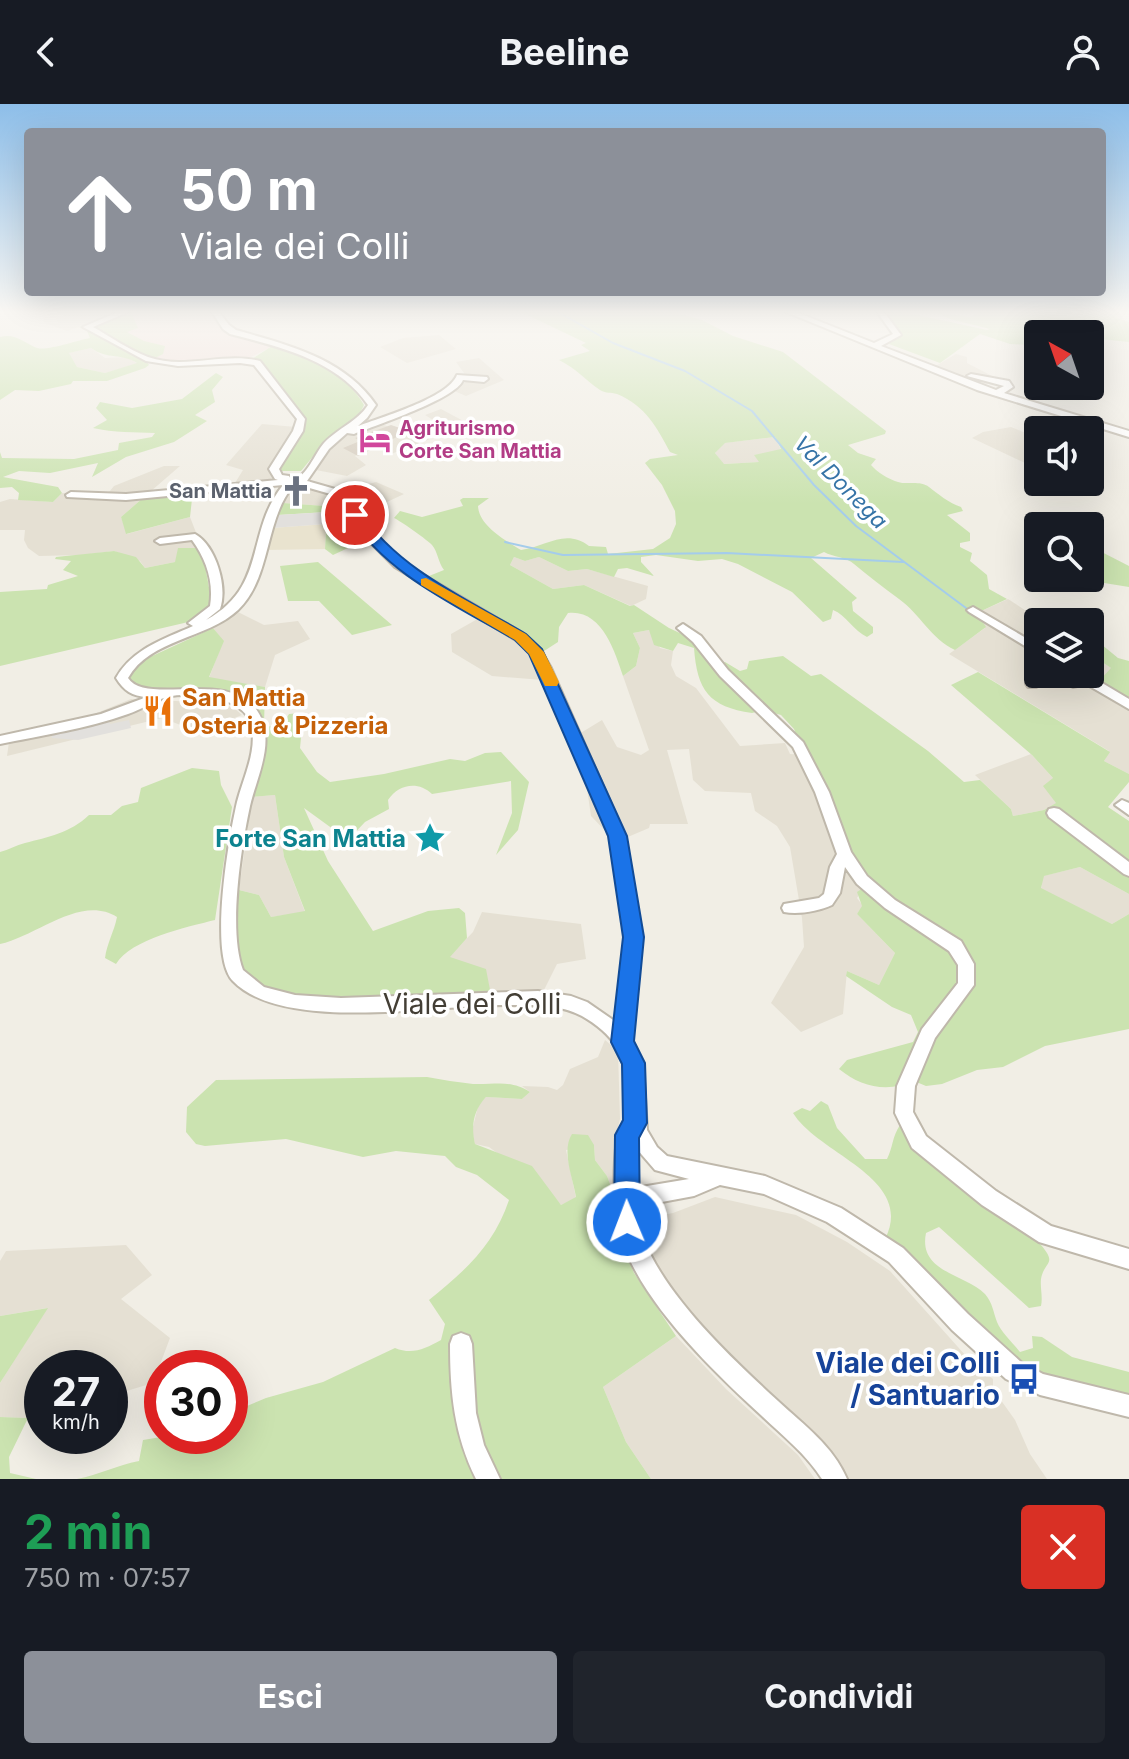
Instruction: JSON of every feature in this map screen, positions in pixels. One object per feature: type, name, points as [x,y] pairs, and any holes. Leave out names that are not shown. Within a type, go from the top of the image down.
[{"type":"street","points":[[270,376],[301,419],[298,431],[274,469],[274,474],[338,493],[365,531],[399,565],[520,637],[536,652],[618,836],[633,937],[623,1042]]},
{"type":"street","name":"Viale dei Colli","points":[[151,651],[217,621],[236,606],[254,571],[279,497],[328,443],[368,413],[372,405],[368,396],[340,376]]},
{"type":"street","points":[[339,435],[438,397],[466,376]]},
{"type":"street","points":[[467,376],[484,379]]},
{"type":"street","points":[[953,376],[1129,434]]},
{"type":"street","points":[[972,376],[1006,383],[1009,387],[997,393]]},
{"type":"street","points":[[71,495],[126,497],[294,480]]},
{"type":"street","name":"Viale dei Colli","points":[[160,541],[190,536],[198,539],[214,575],[218,598],[212,612],[163,640],[127,667],[123,672],[123,682],[138,692],[213,694],[232,698],[248,706],[256,726],[257,760],[243,804],[227,934],[230,961],[242,982],[269,997],[311,1003],[548,999],[572,1003],[599,1017],[623,1042],[634,1063],[635,1123],[649,1154],[662,1164],[765,1185],[807,1201],[896,1255],[969,1332],[1014,1371],[1052,1387],[1129,1406]]},
{"type":"street","points":[[973,610],[1024,641]]},
{"type":"street","points":[[683,628],[798,745],[822,792],[844,854],[862,880],[890,904],[955,946],[966,964],[966,985],[928,1034],[906,1086],[904,1113],[919,1142],[989,1198],[1046,1235],[1129,1259]]},
{"type":"street","points":[[1101,688],[1129,705]]},
{"type":"street","points":[[0,740],[128,708],[162,694]]},
{"type":"street","points":[[1054,813],[1129,870]]},
{"type":"street","points":[[790,908],[826,901],[833,894],[835,867],[844,854]]},
{"type":"street","points":[[635,1123],[627,1135],[626,1199],[632,1243],[643,1266],[701,1340],[765,1405],[826,1459],[835,1479]]},
{"type":"street","points":[[626,1199],[694,1187],[718,1176]]},
{"type":"street","points":[[461,1344],[461,1402],[476,1457],[488,1479]]},
{"type":"shaded area","points":[[466,376],[500,376],[504,380],[466,396],[452,390],[469,380]]},
{"type":"shaded area","points":[[958,376],[996,378],[984,386]]},
{"type":"shaded area","points":[[441,409],[469,424],[391,454],[376,446],[355,456],[366,465],[347,476],[316,470],[338,440],[368,419],[405,433],[438,423],[425,415]]},
{"type":"shaded area","points":[[262,424],[296,427],[278,481],[235,483],[243,470],[226,465]]},
{"type":"shaded area","points":[[1011,427],[1024,432],[1024,463],[972,438],[983,432]]},
{"type":"shaded area","points":[[775,437],[781,450],[755,455],[760,462],[723,464],[715,453],[724,443]]},
{"type":"shaded area","points":[[164,466],[180,466],[121,517],[127,534],[190,517],[202,548],[175,562],[145,568],[140,561],[114,551],[39,556],[28,548],[24,540],[25,530],[0,530],[0,502],[10,499],[53,502],[62,493],[105,497],[114,486]]},
{"type":"shaded area","points":[[376,482],[404,494],[372,509],[381,529],[360,537],[339,507],[283,503],[293,487],[307,483],[343,491]]},
{"type":"shaded area","points":[[328,512],[326,524],[272,528],[278,515]]},
{"type":"shaded area","points":[[326,524],[325,549],[265,550],[272,528]]},
{"type":"shaded area","points":[[514,557],[525,561],[539,557],[568,571],[587,569],[648,586],[646,599],[631,606],[584,585],[553,589],[510,565]]},
{"type":"shaded area","points":[[1008,599],[1024,610],[1024,688],[1104,688],[1104,663],[1111,668],[1129,699],[1129,774],[1104,761],[1109,751],[949,654],[985,628],[977,613]]},
{"type":"shaded area","points":[[236,611],[264,625],[298,621],[310,639],[275,655],[265,687],[209,678],[223,641],[213,628]]},
{"type":"shaded area","points":[[481,617],[541,653],[543,680],[492,676],[452,652],[451,634]]},
{"type":"shaded area","points":[[649,630],[660,648],[673,651],[671,665],[676,676],[696,688],[740,746],[785,743],[790,754],[806,755],[816,767],[863,888],[857,898],[863,906],[857,914],[895,953],[879,985],[847,971],[843,1014],[801,1032],[771,1003],[804,947],[802,918],[790,847],[777,826],[755,811],[751,793],[705,791],[693,780],[689,749],[667,750],[688,824],[650,824],[649,828],[616,842],[591,816],[579,734],[602,720],[617,747],[641,755],[649,750],[623,676],[636,666],[640,648],[633,633]]},
{"type":"shaded area","points":[[131,699],[219,703],[234,708],[242,715],[199,732],[162,718],[7,756],[10,735],[82,719]]},
{"type":"shaded area","points":[[108,719],[110,724],[129,720],[131,728],[78,740],[52,738],[51,733]]},
{"type":"shaded area","points":[[1031,754],[1053,778],[1057,803],[1044,810],[1013,816],[1011,809],[975,775]]},
{"type":"shaded area","points":[[275,795],[284,857],[305,912],[271,917],[259,895],[239,890],[252,797]]},
{"type":"shaded area","points":[[1080,867],[1129,894],[1129,914],[1112,924],[1041,889],[1043,876]]},
{"type":"shaded area","points":[[482,912],[581,924],[586,959],[557,964],[542,994],[491,995],[449,957],[473,932]]},
{"type":"shaded area","points":[[605,1040],[618,1051],[620,1119],[614,1143],[620,1211],[607,1176],[595,1160],[594,1145],[566,1150],[576,1198],[561,1205],[551,1193],[489,1147],[475,1144],[472,1131],[478,1106],[486,1097],[522,1099],[530,1092],[522,1086],[557,1090],[563,1085],[570,1069],[598,1057]]},
{"type":"shaded area","points":[[715,1197],[796,1215],[847,1242],[890,1271],[966,1356],[993,1379],[993,1389],[1015,1420],[1030,1454],[1047,1479],[845,1479],[707,1336],[653,1264],[641,1219],[673,1213]]},
{"type":"shaded area","points":[[126,1245],[152,1275],[121,1299],[170,1338],[165,1350],[144,1350],[144,1386],[128,1391],[128,1350],[24,1350],[24,1418],[0,1417],[0,1383],[47,1308],[0,1316],[0,1261],[6,1251]]},
{"type":"shaded area","points":[[676,1336],[726,1389],[798,1455],[815,1479],[651,1479],[626,1442],[603,1387]]},
{"type":"green space","points":[[0,376],[121,376],[107,381],[73,381],[39,391],[15,390],[0,400]]},
{"type":"green space","points":[[212,376],[223,377],[212,390],[215,402],[195,415],[207,421],[174,442],[126,457],[92,477],[98,463],[50,473],[19,471],[3,477],[58,487],[62,493],[53,502],[18,500],[19,493],[12,487],[0,488],[0,452],[2,458],[74,459],[118,450],[119,443],[152,437],[155,433],[93,428],[107,420],[96,408],[100,402],[132,408],[182,399]]},
{"type":"green space","points":[[266,376],[338,376],[364,405],[358,417],[328,438],[301,471],[271,471],[299,419]]},
{"type":"green space","points":[[583,376],[815,376],[886,431],[885,434],[848,445],[858,453],[876,459],[871,465],[887,477],[898,482],[925,485],[961,507],[963,511],[947,515],[970,533],[970,541],[960,543],[960,547],[972,553],[970,561],[987,575],[989,589],[1007,599],[977,613],[986,627],[955,650],[939,640],[906,605],[851,562],[824,552],[811,558],[857,598],[852,602],[853,611],[873,627],[873,633],[867,637],[838,612],[833,610],[831,619],[823,622],[792,592],[722,559],[698,561],[656,555],[641,557],[641,562],[654,576],[627,568],[618,569],[614,577],[587,569],[568,571],[539,557],[525,561],[514,557],[510,565],[553,589],[584,585],[630,606],[634,605],[669,628],[684,635],[698,636],[719,666],[725,662],[740,671],[747,669],[749,661],[783,656],[811,676],[821,674],[928,751],[964,782],[980,780],[1011,809],[1013,816],[1044,810],[1056,803],[1043,786],[1053,778],[1032,755],[951,685],[978,672],[1110,752],[1104,761],[1129,774],[1129,782],[1108,807],[1129,821],[1129,894],[1080,867],[1044,876],[1041,888],[1112,924],[1129,914],[1129,1029],[1045,1046],[1003,1067],[977,1070],[942,1084],[926,1086],[914,1081],[884,1087],[865,1084],[847,1075],[839,1069],[847,1060],[913,1042],[918,1032],[911,1015],[892,1007],[846,976],[847,971],[879,985],[895,953],[857,914],[862,906],[857,892],[863,888],[816,767],[803,753],[794,729],[781,715],[756,708],[756,712],[752,713],[737,710],[716,701],[702,685],[694,648],[678,643],[673,651],[654,645],[649,630],[633,633],[640,648],[636,666],[623,676],[605,634],[590,618],[568,613],[559,627],[558,642],[541,653],[429,586],[429,576],[444,570],[432,545],[394,518],[400,511],[422,517],[463,506],[460,500],[463,498],[489,498],[478,506],[483,520],[494,532],[521,550],[555,540],[572,539],[589,546],[606,547],[608,554],[653,549],[670,538],[676,524],[675,511],[662,485],[645,463],[650,459],[678,455],[670,452],[655,426],[636,405],[617,394],[600,390]],"holes":[[[775,437],[781,449],[754,455],[759,462],[724,464],[715,453],[725,443]]]},
{"type":"green space","points":[[193,490],[190,517],[126,534],[121,517],[151,491]]},
{"type":"green space","points":[[283,503],[339,507],[365,540],[333,555],[325,549],[327,512],[278,515]]},
{"type":"green space","points":[[178,548],[202,548],[214,616],[0,666],[0,592],[47,589],[48,585],[78,576],[63,570],[71,561],[56,557],[114,551],[136,557],[145,568],[175,562]]},
{"type":"green space","points":[[1104,553],[1129,566],[1129,587],[1104,583]]},
{"type":"green space","points":[[318,562],[392,625],[352,635],[319,601],[288,601],[280,566]]},
{"type":"green space","points":[[213,628],[224,641],[209,677],[265,687],[264,726],[281,727],[289,714],[300,713],[303,718],[300,748],[317,772],[330,782],[450,759],[465,761],[485,753],[501,752],[529,782],[518,830],[496,855],[512,813],[511,781],[432,794],[421,787],[403,788],[388,800],[389,809],[365,822],[348,840],[304,808],[328,861],[373,931],[428,911],[459,908],[465,913],[467,938],[450,957],[486,969],[491,995],[319,1001],[274,995],[240,972],[234,929],[239,890],[259,895],[271,917],[305,911],[284,857],[275,795],[252,797],[265,743],[261,717],[251,705],[238,697],[203,692],[151,691],[128,683],[128,675],[137,664]]},
{"type":"green space","points":[[1104,646],[1118,658],[1129,661],[1129,699],[1104,683],[1104,676],[1111,668],[1104,663]]},
{"type":"green space","points":[[192,768],[219,771],[221,785],[232,807],[215,920],[147,941],[123,955],[116,964],[105,958],[117,917],[103,911],[74,913],[0,944],[0,852],[58,834],[89,815],[111,815],[122,806],[138,802],[141,788]]},
{"type":"green space","points":[[427,1077],[523,1088],[530,1092],[522,1099],[486,1097],[474,1119],[475,1144],[532,1166],[561,1205],[576,1197],[568,1156],[569,1141],[572,1134],[588,1135],[594,1145],[595,1160],[607,1176],[620,1211],[625,1250],[634,1273],[676,1336],[603,1387],[626,1442],[651,1479],[77,1479],[139,1461],[144,1440],[144,1454],[248,1454],[248,1406],[323,1382],[395,1348],[418,1350],[441,1340],[445,1324],[429,1300],[487,1244],[509,1200],[477,1175],[456,1167],[445,1156],[396,1151],[363,1157],[286,1139],[205,1146],[196,1144],[186,1132],[187,1107],[216,1080]]},
{"type":"green space","points":[[821,1101],[828,1105],[837,1128],[865,1159],[887,1159],[900,1125],[1041,1245],[1049,1260],[1041,1279],[1041,1306],[1029,1308],[939,1227],[926,1233],[925,1246],[936,1264],[985,1294],[999,1326],[1020,1352],[1033,1348],[1032,1336],[1042,1337],[1072,1357],[1129,1372],[1129,1398],[1026,1371],[885,1239],[891,1218],[887,1199],[876,1183],[806,1128],[793,1113],[802,1108],[810,1111]]},
{"type":"green space","points":[[48,1308],[0,1383],[0,1316]]},
{"type":"green space","points":[[0,1417],[24,1418],[24,1426],[9,1457],[10,1473],[36,1479],[0,1479]]},
{"type":"building","name":"Agriturismo Corte San Mattia","points":[[391,425],[409,431],[358,456],[343,448],[360,441],[355,438]]},
{"type":"waterway","name":"Val Donega","points":[[694,376],[752,411],[814,485],[856,526],[970,611]]},
{"type":"waterway","points":[[505,542],[563,555],[727,553],[903,562]]},
{"type":"slow traffic","points":[[426,582],[520,637],[536,652],[551,682]]},
{"type":"place","name":"Agriturismo Corte San Mattia","points":[[375,440]]},
{"type":"place","name":"San Mattia","points":[[296,491]]},
{"type":"place","name":"San Mattia Osteria & Pizzeria","points":[[158,711]]},
{"type":"place","name":"Forte San Mattia","points":[[430,838]]},
{"type":"place","name":"Viale dei Colli / Santuario","points":[[1024,1379]]},
{"type":"route","points":[[355,515],[365,531],[399,565],[520,637],[536,652],[618,836],[633,937],[623,1042],[634,1063],[635,1123],[627,1135],[627,1222]]}]
